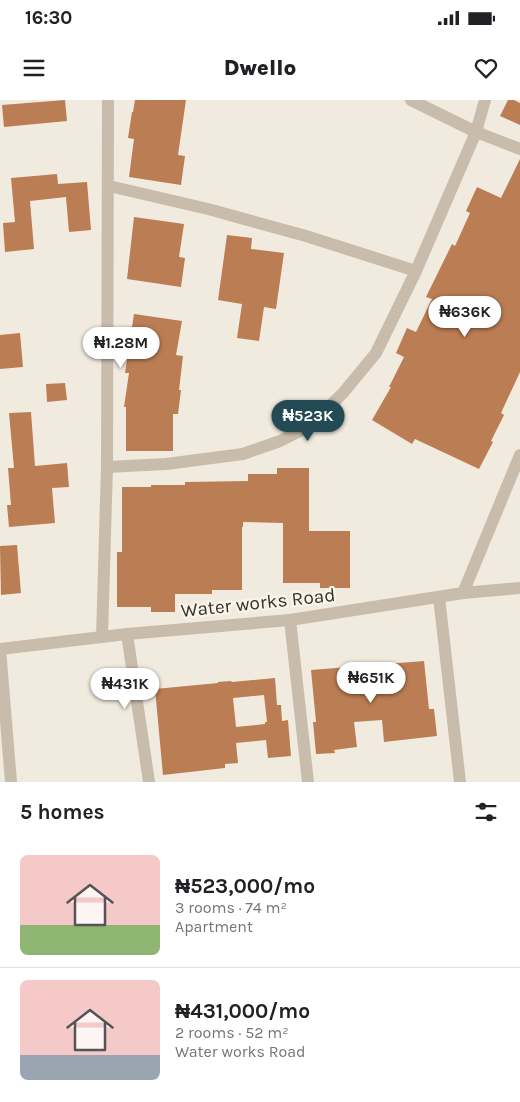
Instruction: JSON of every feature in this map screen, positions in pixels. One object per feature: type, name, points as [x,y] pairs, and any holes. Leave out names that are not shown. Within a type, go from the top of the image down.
[{"type":"street","points":[[102,637],[107,467],[108,100]]},
{"type":"street","points":[[411,100],[476,132],[520,150]]},
{"type":"street","points":[[107,467],[166,464],[243,454],[280,441],[300,431],[321,415],[343,393],[376,353],[416,271],[476,132],[485,100]]},
{"type":"street","points":[[109,186],[208,209],[297,233],[416,271]]},
{"type":"street","points":[[463,593],[520,455]]},
{"type":"street","name":"Water works Road","points":[[0,649],[127,634],[290,620],[463,593],[520,588]]},
{"type":"street","points":[[439,597],[460,782]]},
{"type":"street","points":[[290,620],[308,782]]},
{"type":"street","points":[[127,634],[149,782]]},
{"type":"street","points":[[0,649],[11,782]]},
{"type":"building","points":[[65,100],[67,121],[4,127],[2,105]]},
{"type":"building","points":[[135,100],[186,100],[178,155],[185,156],[181,185],[129,177],[134,139],[128,138]]},
{"type":"building","points":[[508,100],[520,103],[520,125],[500,116]]},
{"type":"building","points":[[520,159],[520,372],[501,413],[504,415],[491,441],[493,442],[479,469],[415,439],[412,444],[372,420],[391,387],[389,387],[404,357],[396,353],[407,328],[416,332],[432,299],[426,297],[452,244],[455,246],[470,213],[466,211],[477,187],[501,198]]},
{"type":"building","points":[[57,174],[58,184],[87,182],[91,230],[69,232],[66,197],[30,201],[34,249],[5,252],[3,223],[15,222],[11,178]]},
{"type":"building","points":[[134,217],[184,224],[179,257],[185,258],[181,287],[127,279]]},
{"type":"building","points":[[227,235],[252,238],[251,249],[284,253],[276,309],[264,307],[259,341],[237,338],[242,304],[218,300]]},
{"type":"building","points":[[134,314],[182,321],[176,355],[183,356],[179,390],[181,390],[178,414],[173,414],[173,451],[126,451],[126,407],[124,407],[129,373],[125,373]]},
{"type":"building","points":[[20,333],[23,367],[0,369],[0,335]]},
{"type":"building","points":[[65,383],[67,400],[47,402],[46,384]]},
{"type":"building","points":[[31,412],[35,466],[67,463],[69,487],[52,488],[55,523],[9,527],[7,505],[11,505],[8,468],[14,468],[9,413]]},
{"type":"building","points":[[277,468],[309,468],[309,531],[350,531],[350,588],[320,588],[320,583],[283,583],[283,523],[243,522],[242,590],[212,590],[212,594],[175,594],[175,612],[151,612],[151,607],[117,607],[117,552],[122,552],[122,487],[185,485],[185,482],[248,481],[248,474],[277,474]]},
{"type":"building","points":[[17,545],[21,593],[1,595],[0,546]]},
{"type":"building","points":[[424,661],[429,709],[434,709],[437,736],[384,742],[382,720],[354,722],[357,747],[334,750],[335,753],[316,754],[313,722],[316,722],[311,670]]},
{"type":"building","points":[[275,678],[277,705],[281,705],[282,721],[288,720],[291,756],[268,758],[266,740],[236,743],[238,763],[225,764],[225,768],[163,775],[155,689]],"holes":[[[264,695],[267,722],[265,724],[236,727],[233,698]]]}]
